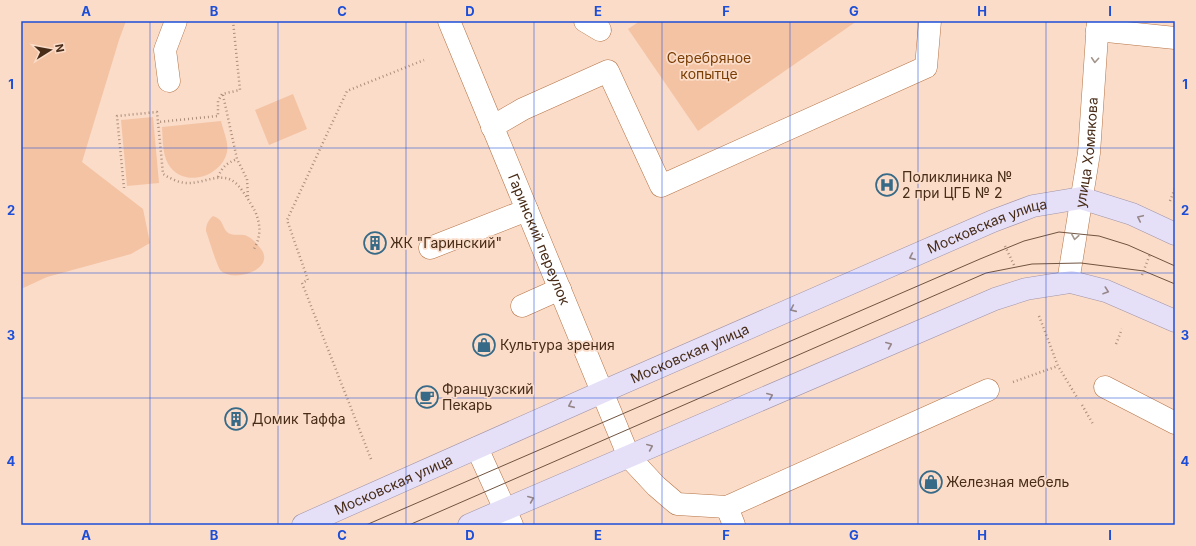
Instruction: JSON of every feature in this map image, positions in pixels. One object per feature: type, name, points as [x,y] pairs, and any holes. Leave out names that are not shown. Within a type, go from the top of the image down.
[{"type":"main road","name":"Московская улица","points":[[303,525],[993,221],[1033,206],[1081,198]]},
{"type":"main road","points":[[1081,198],[1132,214],[1167,231]]},
{"type":"main road","points":[[469,525],[508,518],[629,457],[995,299],[1026,289],[1071,282],[1106,291],[1175,321]]},
{"type":"street","points":[[169,81],[165,50],[176,21]]},
{"type":"street","name":"Гаринский переулок","points":[[449,21],[629,457]]},
{"type":"street","points":[[492,127],[523,109],[608,71],[661,186],[926,67],[930,21]]},
{"type":"street","points":[[1097,26],[1175,38]]},
{"type":"street","name":"улица Хомякова","points":[[1068,282],[1089,154],[1097,26]]},
{"type":"street","points":[[430,248],[527,210]]},
{"type":"street","points":[[522,306],[560,289]]},
{"type":"street","points":[[1105,387],[1175,423]]},
{"type":"street","points":[[629,457],[656,486],[677,504],[730,516],[988,390]]},
{"type":"street","points":[[477,448],[508,518]]},
{"type":"path","points":[[158,122],[218,116],[218,101],[222,94],[240,90],[233,21]]},
{"type":"path","points":[[371,459],[302,283],[308,280],[287,220],[347,91],[424,60]]},
{"type":"path","points":[[222,94],[236,159],[247,179],[248,198]]},
{"type":"path","points":[[124,188],[117,116],[157,112],[163,174],[173,180],[191,183],[218,177],[233,181],[248,198],[256,215],[260,229],[259,241],[254,249]]},
{"type":"path","points":[[218,177],[221,170],[228,163],[236,159]]},
{"type":"path","points":[[1116,344],[1132,302],[1167,231],[1175,188]]},
{"type":"path","points":[[993,221],[1043,324],[1058,366],[1093,424]]},
{"type":"path","points":[[988,390],[1058,366]]},
{"type":"green space","points":[[21,21],[126,21],[82,162],[143,209],[150,243],[131,254],[47,277],[21,289]]},
{"type":"green space","name":"Серебряное копытце","points":[[640,21],[857,21],[698,131],[628,29]]},
{"type":"green space","points":[[293,94],[307,129],[269,145],[255,110]]},
{"type":"green space","points":[[153,117],[159,183],[127,186],[121,120]]},
{"type":"green space","points":[[221,121],[227,141],[227,152],[219,167],[204,176],[195,178],[178,174],[171,168],[164,154],[162,127]]},
{"type":"green space","points":[[213,216],[221,221],[227,232],[234,235],[247,236],[261,249],[264,256],[263,263],[259,268],[244,275],[227,274],[221,271],[215,259],[206,231],[206,227]]},
{"type":"tram line","points":[[366,525],[1024,241],[1059,232],[1099,236],[1128,245],[1175,266]]},
{"type":"tram line","points":[[409,525],[986,273],[1032,264],[1081,263],[1144,271],[1175,284]]},
{"type":"place","name":"Поликлиника № 2 при ЦГБ № 2","points":[[887,185]]},
{"type":"place","name":"ЖК \"Гаринский\"","points":[[375,243]]},
{"type":"place","name":"Культура зрения","points":[[484,345]]},
{"type":"place","name":"Французский Пекарь","points":[[427,397]]},
{"type":"place","name":"Домик Таффа","points":[[236,419]]},
{"type":"place","name":"Железная мебель","points":[[931,482]]}]
